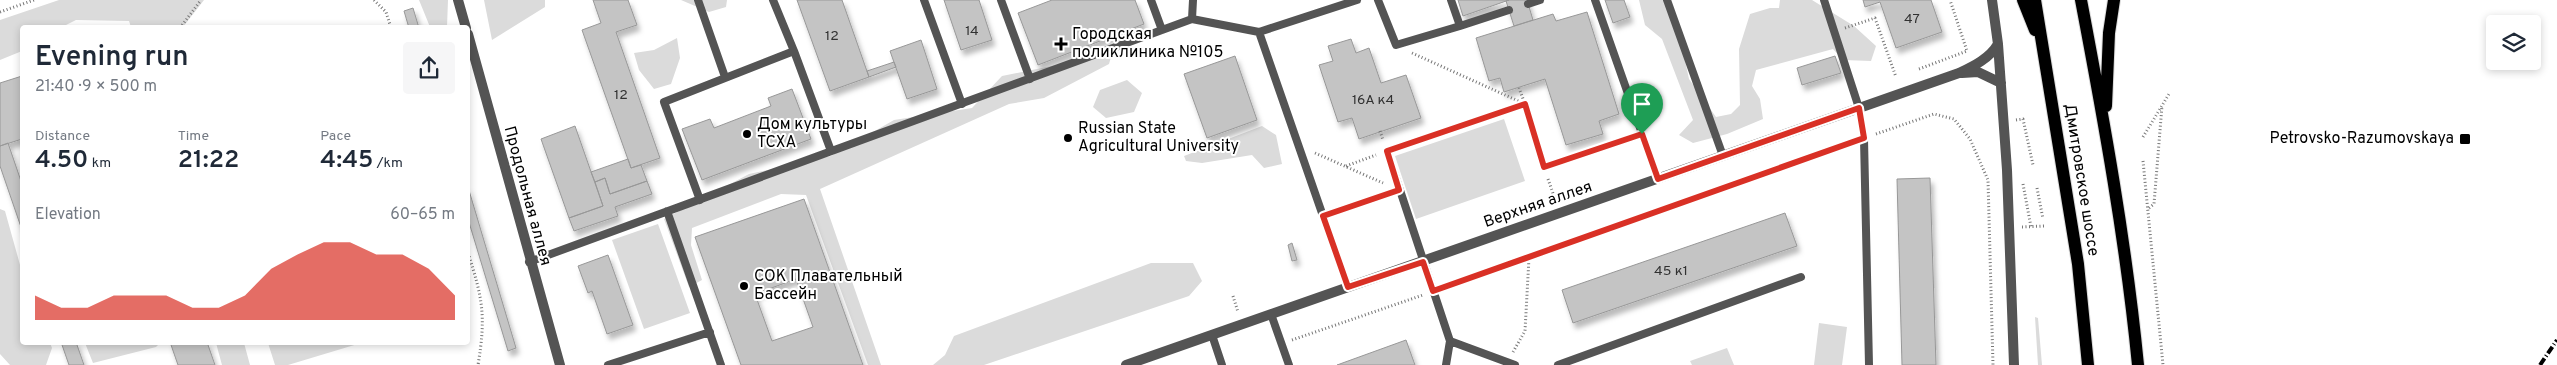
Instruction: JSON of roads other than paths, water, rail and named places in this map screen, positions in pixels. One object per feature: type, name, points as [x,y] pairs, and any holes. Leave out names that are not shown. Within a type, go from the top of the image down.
[{"type":"main road","points":[[2023,0],[2046,56]]},
{"type":"main road","name":"Дмитровское шоссе","points":[[2035,0],[2046,56],[2078,264],[2088,365]]},
{"type":"main road","points":[[2081,0],[2105,126]]},
{"type":"main road","points":[[2105,126],[2109,33],[2114,0]]},
{"type":"main road","name":"Дмитровское шоссе","points":[[2105,126],[2132,307],[2138,365]]},
{"type":"street","points":[[458,0],[465,25]]},
{"type":"street","points":[[1992,0],[2001,83],[2014,365]]},
{"type":"street","name":"Продольная аллея","points":[[470,41],[560,365]]},
{"type":"street","name":"Верхняя аллея","points":[[1126,365],[1959,73],[1986,58],[1998,44]]},
{"type":"street","name":"Верхняя аллея","points":[[1959,73],[1978,72],[2001,83]]},
{"type":"lane","points":[[698,0],[725,77]]},
{"type":"lane","points":[[773,0],[831,152]]},
{"type":"lane","points":[[924,0],[962,104]]},
{"type":"lane","points":[[1001,0],[1030,79]]},
{"type":"lane","points":[[1151,0],[1162,30]]},
{"type":"lane","points":[[1192,19],[1193,0]]},
{"type":"lane","points":[[530,262],[1192,19],[1259,32],[1357,0]]},
{"type":"lane","points":[[1378,0],[1396,46],[1509,10]]},
{"type":"lane","points":[[1451,0],[1460,26]]},
{"type":"lane","points":[[1528,4],[1540,0]]},
{"type":"lane","points":[[1595,0],[1658,179]]},
{"type":"lane","points":[[1667,0],[1723,156]]},
{"type":"lane","points":[[1824,0],[1859,108],[1864,138],[1869,365]]},
{"type":"lane","points":[[1259,32],[1348,287]]},
{"type":"lane","points":[[700,200],[664,102],[794,51]]},
{"type":"lane","points":[[1544,167],[1642,134]]},
{"type":"lane","points":[[1387,151],[1450,341],[1446,365]]},
{"type":"lane","points":[[1323,216],[1399,190]]},
{"type":"lane","points":[[667,211],[721,365]]},
{"type":"lane","points":[[1558,365],[1801,277]]},
{"type":"lane","points":[[1271,314],[1289,365]]},
{"type":"lane","points":[[608,365],[710,332]]},
{"type":"lane","points":[[1212,335],[1222,365]]},
{"type":"lane","points":[[1450,341],[1511,364]]},
{"type":"railway","points":[[2540,365],[2557,340]]},
{"type":"place","name":"Городская поликлиника №105","points":[[1061,44]]},
{"type":"place","name":"Дом культуры ТСХА","points":[[747,134]]},
{"type":"place","name":"Russian State Agricultural University","points":[[1068,138]]},
{"type":"place","name":"Petrovsko-Razumovskaya","points":[[2465,139]]},
{"type":"place","name":"СОК Плавательный Бассейн","points":[[744,286]]}]
